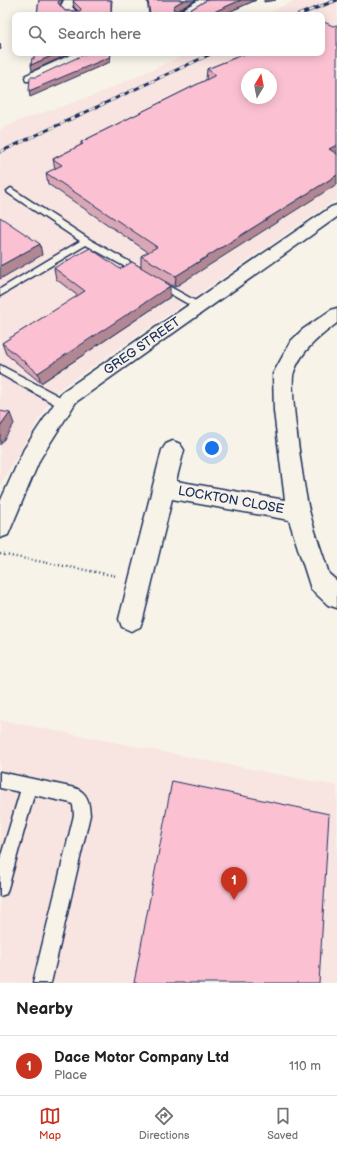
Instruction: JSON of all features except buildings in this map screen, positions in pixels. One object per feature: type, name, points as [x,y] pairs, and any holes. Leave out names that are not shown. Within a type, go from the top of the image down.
[{"type":"street","points":[[70,0],[66,8],[71,12]]},
{"type":"street","points":[[186,12],[208,0]]},
{"type":"street","points":[[31,78],[79,56]]},
{"type":"street","name":"GREG STREET","points":[[0,528],[31,455],[69,397],[337,210]]},
{"type":"street","points":[[337,314],[309,335],[298,346],[283,374],[284,411],[298,512],[319,580],[337,597]]},
{"type":"street","name":"LOCKTON CLOSE","points":[[131,619],[173,450]]},
{"type":"street","name":"LOCKTON CLOSE","points":[[164,488],[298,512]]},
{"type":"lane","points":[[11,191],[86,241],[198,306]]},
{"type":"lane","points":[[0,293],[86,241]]},
{"type":"lane","points":[[0,369],[64,404]]},
{"type":"lane","points":[[0,780],[75,796],[81,802],[82,815],[42,983]]},
{"type":"lane","points":[[0,888],[29,786]]},
{"type":"path","points":[[0,554],[140,581]]},
{"type":"shaded area","points":[[296,0],[337,0],[337,199],[55,392],[0,485],[0,130],[18,121],[93,96],[182,56],[325,56],[325,12],[270,12]]},
{"type":"shaded area","points":[[0,720],[337,786],[337,983],[0,983]]},
{"type":"railway","points":[[306,12],[337,0]]},
{"type":"railway","points":[[0,152],[207,56]]},
{"type":"place","name":"Dace Motor Company Ltd","points":[[234,900]]}]
